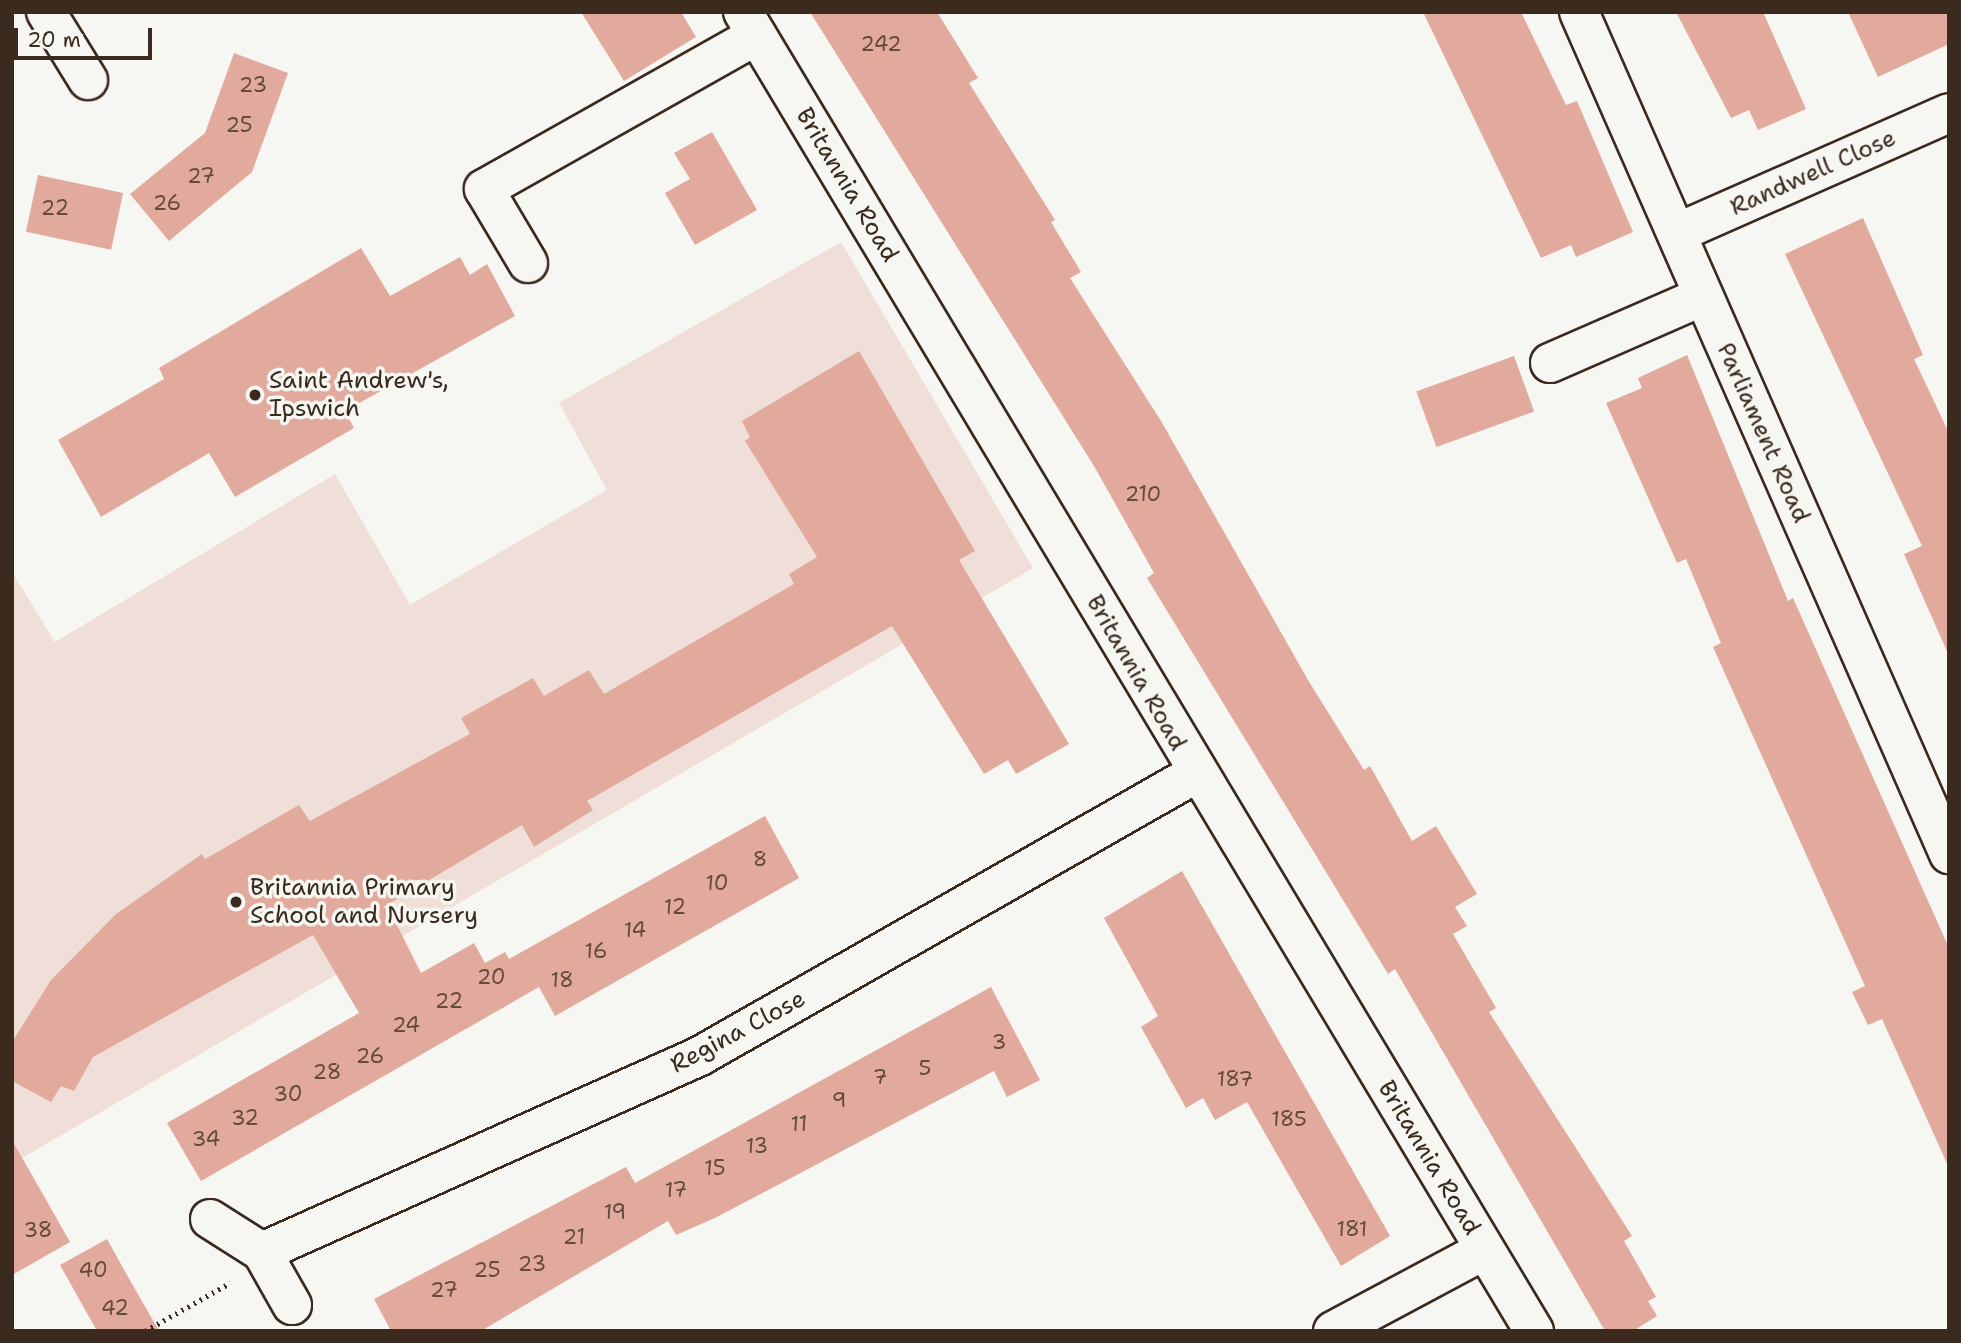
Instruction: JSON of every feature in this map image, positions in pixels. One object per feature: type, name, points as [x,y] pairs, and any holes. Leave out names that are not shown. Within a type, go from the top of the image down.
[{"type":"street","points":[[46,12],[88,80]]},
{"type":"street","name":"Parliament Road","points":[[1579,12],[1949,854]]},
{"type":"street","points":[[528,263],[484,190],[750,23]]},
{"type":"street","name":"Britannia Road","points":[[750,23],[1195,775],[1534,1331]]},
{"type":"street","name":"Randwell Close","points":[[1677,233],[1949,113]]},
{"type":"street","points":[[1550,363],[1703,296]]},
{"type":"street","name":"Regina Close","points":[[262,1252],[700,1056],[1195,775]]},
{"type":"street","points":[[210,1219],[262,1252],[292,1305]]},
{"type":"street","points":[[1333,1331],[1485,1250]]},
{"type":"path","points":[[145,1331],[232,1282],[262,1252]]},
{"type":"shaded area","name":"Britannia Primary School and Nursery","points":[[841,242],[1033,568],[12,1164],[12,572],[55,642],[335,474],[410,605],[607,490],[559,403]]},
{"type":"building","points":[[581,12],[681,12],[696,37],[624,81]]},
{"type":"building","points":[[810,12],[937,12],[978,78],[969,83],[1055,220],[1051,222],[1081,272],[1070,278],[1161,421],[1308,680],[1364,770],[1370,766],[1412,841],[1436,826],[1477,894],[1455,907],[1467,926],[1453,934],[1496,1008],[1489,1012],[1632,1236],[1624,1241],[1656,1297],[1648,1301],[1657,1316],[1633,1331],[1605,1331],[1395,969],[1388,974],[1147,578],[1154,573],[1094,466]]},
{"type":"building","points":[[1423,12],[1521,12],[1566,105],[1577,101],[1633,232],[1576,257],[1571,245],[1541,258]]},
{"type":"building","points":[[1676,12],[1763,12],[1806,109],[1758,130],[1749,110],[1731,118]]},
{"type":"building","points":[[1848,12],[1949,12],[1949,44],[1878,77]]},
{"type":"building","points":[[234,53],[288,73],[252,172],[169,241],[130,194],[205,133]]},
{"type":"building","points":[[712,132],[757,210],[695,245],[665,193],[690,179],[674,153]]},
{"type":"building","points":[[38,175],[123,193],[111,250],[26,232]]},
{"type":"building","points":[[1863,218],[1923,355],[1914,359],[1949,433],[1949,656],[1904,554],[1922,546],[1785,254]]},
{"type":"building","name":"Saint Andrew's, Ipswich","points":[[361,248],[390,296],[460,257],[470,275],[487,264],[515,316],[345,411],[354,428],[235,497],[209,453],[101,517],[58,440],[164,379],[159,368]]},
{"type":"building","points":[[859,351],[975,551],[959,560],[1069,744],[1016,774],[1008,760],[984,774],[892,626],[587,801],[593,810],[534,847],[522,825],[387,905],[421,973],[474,943],[485,963],[505,952],[509,959],[765,816],[799,878],[555,1016],[539,987],[201,1181],[167,1123],[359,1013],[313,935],[93,1057],[74,1091],[61,1086],[51,1102],[12,1081],[12,1042],[51,980],[116,914],[202,854],[205,859],[299,805],[310,821],[470,734],[461,718],[533,678],[544,696],[589,670],[604,694],[794,584],[789,574],[817,557],[745,441],[750,437],[742,421]]},
{"type":"building","points":[[1687,355],[1788,601],[1793,598],[1949,948],[1949,1168],[1882,1019],[1868,1025],[1852,992],[1865,986],[1713,647],[1721,643],[1686,559],[1677,563],[1606,403],[1642,388],[1638,378]]},
{"type":"building","points":[[1514,356],[1534,411],[1436,447],[1416,392]]},
{"type":"building","points":[[1182,871],[1390,1236],[1341,1266],[1247,1102],[1215,1120],[1203,1098],[1186,1108],[1141,1027],[1158,1016],[1104,918]]},
{"type":"building","points":[[991,987],[1040,1080],[1007,1097],[994,1071],[715,1218],[676,1235],[668,1221],[481,1331],[391,1331],[374,1299],[626,1167],[635,1183]]},
{"type":"building","points":[[12,1140],[70,1242],[12,1275]]},
{"type":"building","points":[[107,1239],[159,1331],[97,1331],[60,1265]]},
{"type":"place","name":"Saint Andrew's, Ipswich","points":[[255,395]]},
{"type":"place","name":"Britannia Primary School and Nursery","points":[[236,902]]}]
